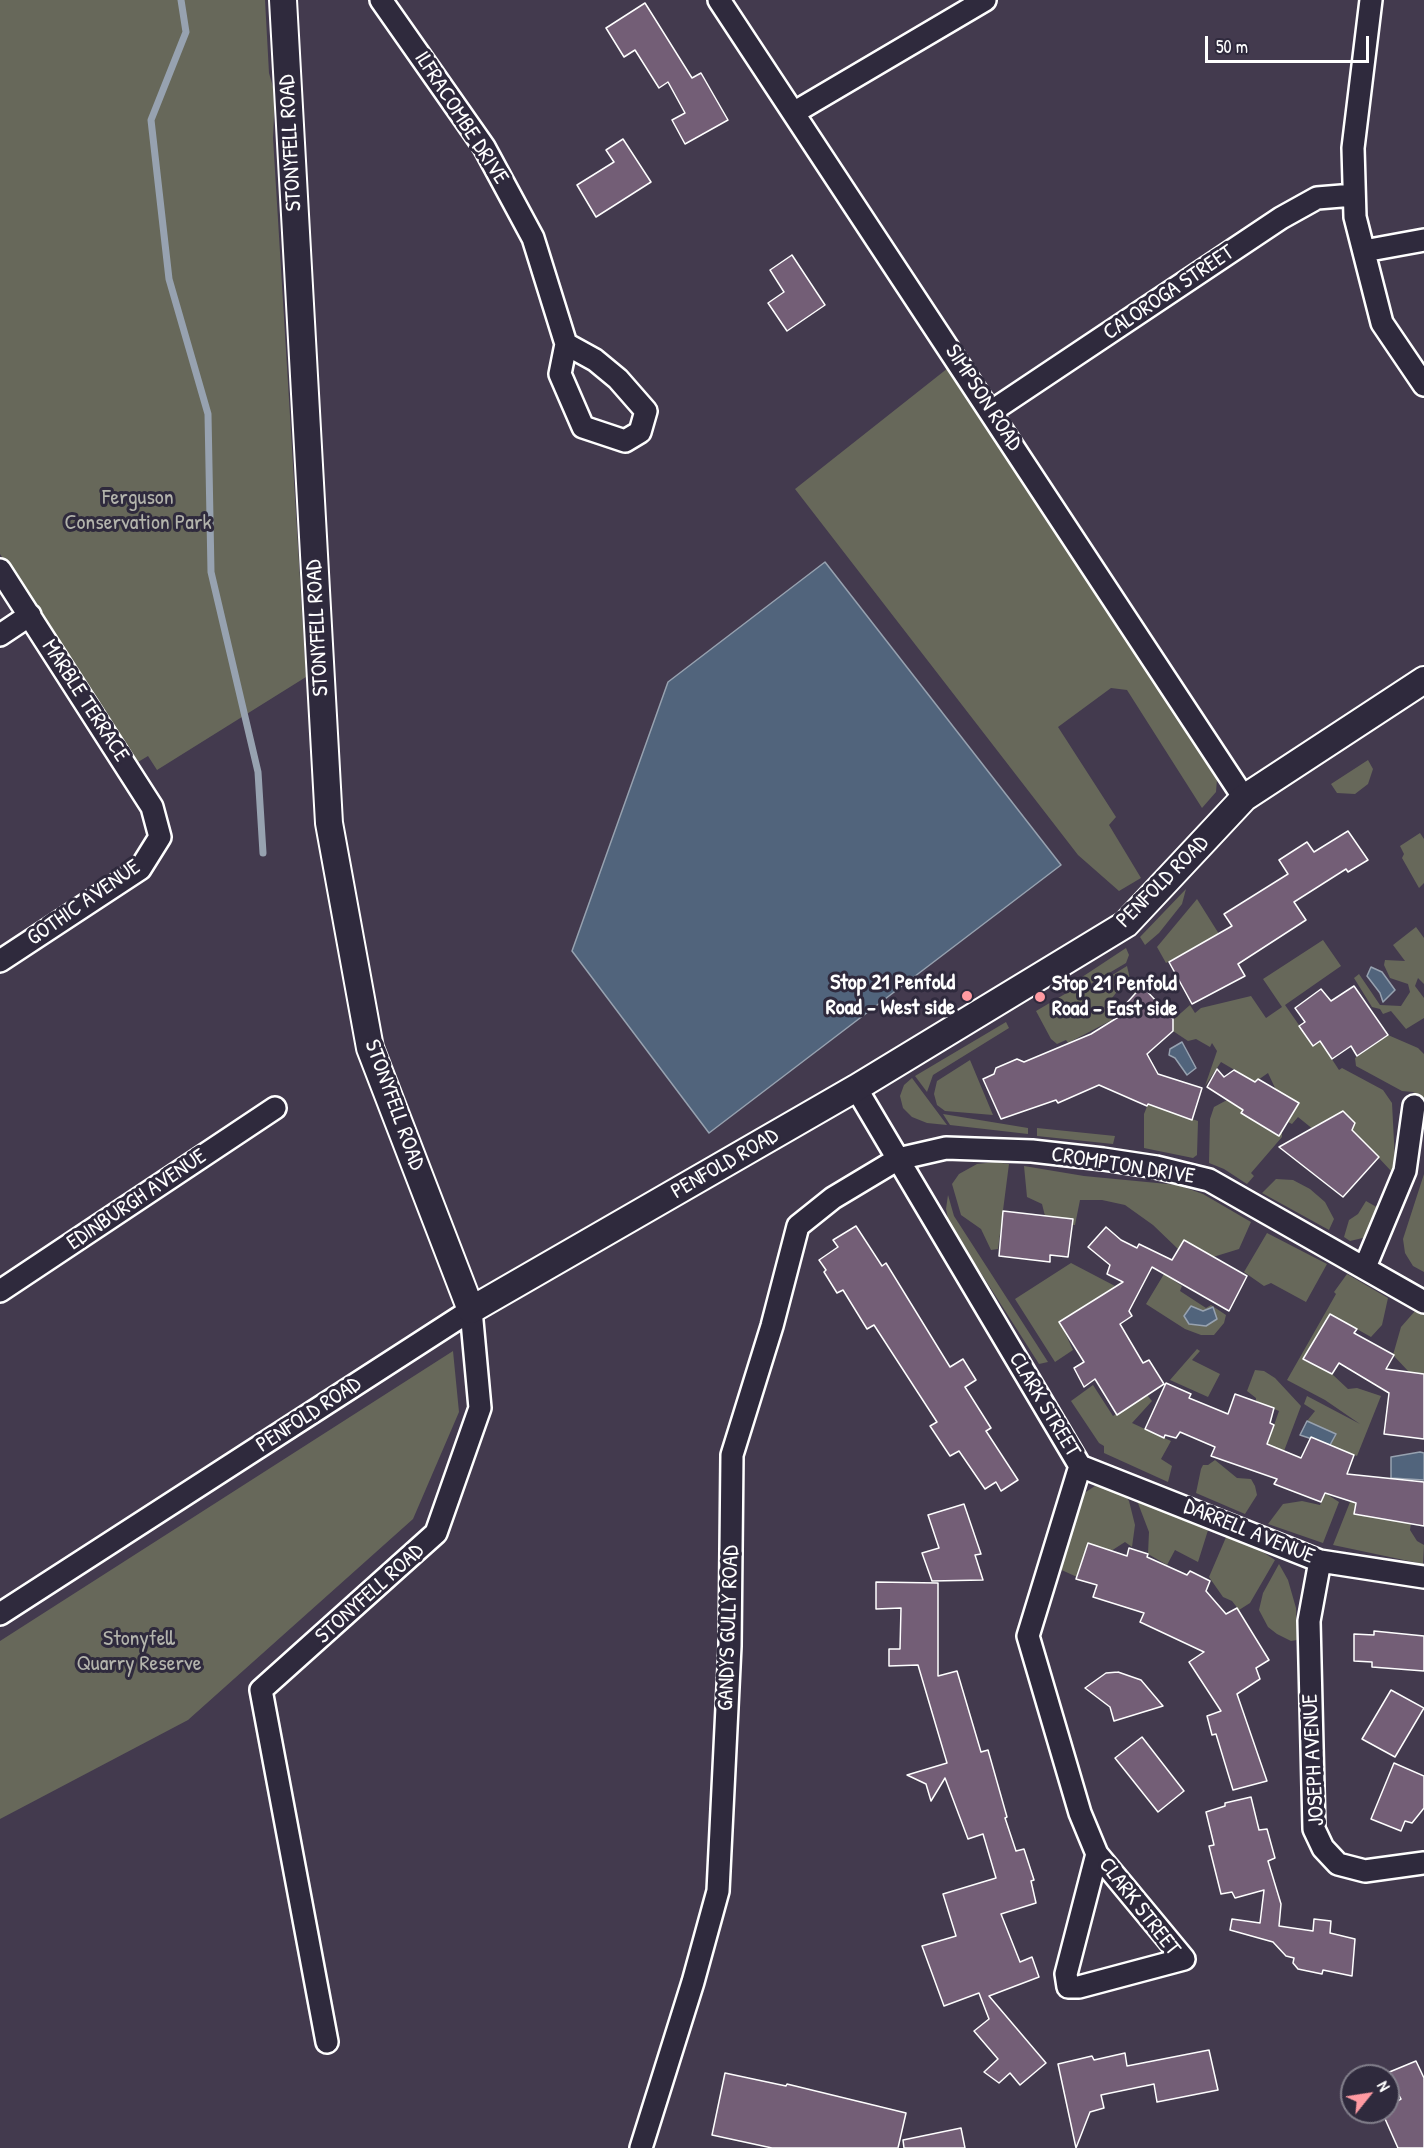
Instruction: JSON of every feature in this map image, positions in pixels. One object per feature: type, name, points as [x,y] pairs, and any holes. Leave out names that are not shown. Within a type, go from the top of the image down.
[{"type":"street","name":"STONYFELL ROAD","points":[[283,0],[329,823],[370,1048],[471,1310],[480,1408],[436,1533],[261,1690],[327,2042]]},
{"type":"street","name":"ILFRACOMBE DRIVE","points":[[381,0],[484,147],[533,238],[566,344],[560,374],[583,427],[626,441],[640,432],[646,411],[618,380],[595,360],[566,344]]},
{"type":"street","name":"SIMPSON ROAD","points":[[719,0],[992,411],[1244,798]]},
{"type":"street","points":[[795,112],[985,0]]},
{"type":"street","points":[[1371,0],[1353,148],[1355,217],[1382,323],[1424,385]]},
{"type":"street","name":"CALOROGA STREET","points":[[992,411],[1281,218],[1317,198],[1354,195]]},
{"type":"street","points":[[1364,251],[1424,240]]},
{"type":"street","name":"MARBLE TERRACE","points":[[0,570],[152,807],[160,837]]},
{"type":"street","points":[[0,635],[30,615]]},
{"type":"street","name":"PENFOLD ROAD","points":[[0,1614],[471,1310],[856,1088],[1126,924],[1244,798],[1424,680]]},
{"type":"street","name":"GOTHIC AVENUE","points":[[0,961],[140,869],[160,837]]},
{"type":"street","name":"CLARK STREET","points":[[856,1088],[1080,1466],[1028,1636],[1080,1813],[1097,1854],[1184,1959],[1079,1987],[1068,1987],[1066,1974],[1097,1854]]},
{"type":"street","points":[[1365,1267],[1405,1171],[1414,1106]]},
{"type":"street","name":"EDINBURGH AVENUE","points":[[0,1291],[275,1108]]},
{"type":"street","name":"CROMPTON DRIVE","points":[[898,1159],[946,1148],[1032,1151],[1156,1167],[1209,1180],[1424,1302]]},
{"type":"street","name":"GANDYS GULLY ROAD","points":[[641,2148],[693,1982],[718,1891],[730,1646],[732,1455],[772,1326],[798,1226],[833,1198],[898,1159]]},
{"type":"street","name":"DARRELL AVENUE","points":[[1080,1466],[1320,1561],[1424,1577]]},
{"type":"street","name":"JOSEPH AVENUE","points":[[1320,1561],[1309,1621],[1314,1829],[1323,1848],[1338,1864],[1365,1871],[1424,1863]]},
{"type":"green space","name":"Ferguson Conservation Park","points":[[0,0],[265,0],[269,73],[275,94],[273,138],[306,677],[157,770],[148,756],[138,762],[0,554]]},
{"type":"green space","points":[[948,368],[1217,779],[1216,792],[1202,808],[1127,690],[1111,688],[1058,727],[1116,817],[1109,825],[1141,878],[1119,891],[1078,855],[795,489]]},
{"type":"green space","points":[[1368,760],[1373,769],[1368,784],[1355,794],[1337,793],[1331,784]]},
{"type":"green space","points":[[1420,833],[1424,839],[1424,883],[1419,888],[1402,858],[1404,854],[1400,846]]},
{"type":"green space","points":[[1186,889],[1182,904],[1159,933],[1145,945],[1140,937]]},
{"type":"green space","points":[[1197,899],[1219,934],[1166,963],[1157,947]]},
{"type":"green space","points":[[1416,927],[1424,938],[1424,984],[1418,978],[1415,986],[1424,998],[1424,1018],[1406,1029],[1391,1011],[1383,1014],[1380,1009],[1372,1007],[1354,978],[1359,974],[1380,1005],[1401,1006],[1410,992],[1408,984],[1390,978],[1384,965],[1385,960],[1405,961],[1393,945]]},
{"type":"green space","points":[[1323,940],[1341,966],[1285,1005],[1313,1045],[1320,1041],[1339,1070],[1342,1068],[1383,1090],[1392,1103],[1395,1161],[1392,1172],[1363,1141],[1346,1156],[1298,1117],[1292,1124],[1288,1122],[1299,1103],[1276,1090],[1268,1073],[1255,1082],[1221,1062],[1205,1086],[1217,1051],[1212,1043],[1210,1047],[1196,1039],[1188,1041],[1173,1031],[1173,1020],[1190,1005],[1195,1013],[1201,1008],[1251,996],[1266,1018],[1282,1007],[1263,979]]},
{"type":"green space","points":[[1126,948],[1129,955],[1126,963],[1087,986],[1073,983]]},
{"type":"green space","points":[[1127,966],[1130,979],[1139,990],[1135,994],[1123,984],[1112,998],[1121,1006],[1111,1017],[1112,1020],[1068,1043],[1066,1040],[1057,1044],[1051,1039],[1036,1011],[1070,991],[1086,991]]},
{"type":"green space","points":[[1006,1022],[1009,1028],[933,1075],[927,1092],[915,1076]]},
{"type":"green space","points":[[1388,1035],[1418,1048],[1424,1054],[1424,1098],[1413,1092],[1402,1091],[1356,1066],[1355,1058]]},
{"type":"green space","points":[[970,1060],[993,1115],[945,1111],[937,1105],[934,1094],[937,1081]]},
{"type":"green space","points":[[912,1078],[947,1125],[927,1123],[912,1117],[903,1108],[900,1096],[904,1085]]},
{"type":"green space","points":[[1227,1100],[1243,1110],[1242,1114],[1282,1133],[1282,1137],[1251,1173],[1254,1176],[1247,1184],[1224,1169],[1209,1163],[1210,1119],[1214,1107]]},
{"type":"green space","points":[[1148,1104],[1198,1121],[1197,1155],[1193,1158],[1144,1148],[1144,1114]]},
{"type":"green space","points":[[943,1114],[1028,1128],[1028,1134],[950,1125]]},
{"type":"green space","points":[[1037,1128],[1115,1136],[1113,1144],[1037,1136]]},
{"type":"green space","points":[[995,1162],[1009,1164],[998,1249],[991,1250],[981,1229],[961,1215],[952,1184],[959,1174],[977,1164]]},
{"type":"green space","points":[[1024,1166],[1084,1176],[1178,1185],[1203,1194],[1251,1222],[1239,1249],[1213,1257],[1178,1249],[1153,1225],[1125,1205],[1102,1200],[1080,1200],[1075,1225],[1072,1225],[1072,1219],[1045,1216],[1042,1204],[1027,1197]]},
{"type":"green space","points":[[1424,1174],[1424,1272],[1413,1266],[1405,1253],[1403,1239]]},
{"type":"green space","points":[[1276,1179],[1293,1180],[1310,1189],[1325,1202],[1334,1219],[1329,1230],[1262,1193]]},
{"type":"green space","points":[[948,1195],[954,1216],[1048,1362],[1039,1364],[949,1223],[946,1209]]},
{"type":"green space","points":[[1366,1201],[1380,1209],[1367,1237],[1350,1241],[1344,1237],[1349,1220],[1358,1214]]},
{"type":"green space","points":[[1267,1233],[1327,1264],[1306,1302],[1271,1283],[1264,1286],[1244,1272]]},
{"type":"green space","points":[[1071,1263],[1115,1286],[1060,1322],[1073,1350],[1055,1362],[1015,1299]]},
{"type":"green space","points":[[1164,1274],[1182,1286],[1180,1291],[1206,1308],[1211,1305],[1226,1315],[1224,1323],[1214,1335],[1201,1335],[1185,1329],[1146,1304]]},
{"type":"green space","points":[[1347,1274],[1388,1298],[1382,1325],[1371,1337],[1330,1314],[1303,1360],[1332,1374],[1348,1389],[1357,1388],[1381,1396],[1357,1456],[1330,1445],[1336,1434],[1307,1421],[1315,1411],[1304,1404],[1307,1396],[1360,1424],[1325,1400],[1287,1380],[1336,1294],[1334,1292]]},
{"type":"green space","points":[[1415,1311],[1424,1315],[1424,1374],[1409,1372],[1393,1355],[1401,1327]]},
{"type":"green space","points":[[1197,1349],[1200,1351],[1192,1360],[1220,1374],[1208,1397],[1170,1380]]},
{"type":"green space","name":"Stonyfell Quarry Reserve","points":[[453,1351],[459,1412],[413,1519],[188,1720],[0,1819],[0,1641]]},
{"type":"green space","points":[[1255,1370],[1264,1371],[1275,1378],[1301,1406],[1284,1451],[1267,1445],[1279,1411],[1256,1401],[1256,1398],[1247,1391]]},
{"type":"green space","points":[[1093,1385],[1113,1416],[1147,1395],[1152,1401],[1132,1423],[1171,1441],[1161,1459],[1172,1466],[1168,1482],[1104,1453],[1104,1446],[1099,1443],[1071,1401]]},
{"type":"green space","points":[[1215,1460],[1237,1478],[1251,1479],[1255,1486],[1257,1495],[1245,1514],[1196,1493],[1203,1465],[1208,1465]]},
{"type":"green space","points":[[1095,1486],[1122,1491],[1129,1501],[1135,1525],[1132,1547],[1125,1542],[1111,1551],[1088,1544],[1077,1577],[1055,1567],[1078,1497]]},
{"type":"green space","points":[[1354,1492],[1357,1492],[1354,1514],[1411,1523],[1410,1530],[1417,1541],[1424,1545],[1423,1564],[1333,1545]]},
{"type":"green space","points":[[1325,1493],[1339,1502],[1323,1543],[1268,1524],[1283,1504],[1302,1501],[1320,1505]]},
{"type":"green space","points":[[1136,1498],[1209,1527],[1198,1562],[1175,1550],[1167,1565],[1148,1554],[1149,1532]]},
{"type":"green space","points":[[1227,1535],[1255,1547],[1275,1560],[1250,1603],[1239,1610],[1232,1601],[1223,1597],[1209,1577]]},
{"type":"green space","points":[[1279,1564],[1288,1580],[1296,1608],[1297,1640],[1291,1641],[1268,1627],[1259,1610],[1263,1593]]},
{"type":"water","points":[[825,562],[1061,865],[709,1133],[572,951],[668,682]]},
{"type":"water","points":[[1371,967],[1382,972],[1395,990],[1383,1002],[1380,993],[1367,976]]},
{"type":"water","points":[[1182,1042],[1196,1068],[1187,1075],[1175,1058],[1169,1055],[1170,1049]]},
{"type":"water","points":[[1191,1306],[1203,1311],[1213,1307],[1217,1319],[1206,1326],[1189,1324],[1184,1316]]},
{"type":"water","points":[[1307,1421],[1336,1434],[1330,1445],[1300,1435]]},
{"type":"water","points":[[1424,1453],[1424,1480],[1391,1478],[1391,1457]]},
{"type":"building","points":[[645,3],[692,78],[701,73],[728,120],[685,144],[672,120],[685,113],[668,82],[659,88],[635,50],[624,57],[606,28]]},
{"type":"building","points":[[623,139],[651,182],[596,217],[577,185],[614,162],[606,150]]},
{"type":"building","points":[[792,255],[825,305],[787,331],[768,303],[784,292],[770,270]]},
{"type":"building","points":[[1348,831],[1368,860],[1348,872],[1346,869],[1294,902],[1306,920],[1238,964],[1245,976],[1192,1004],[1169,962],[1232,926],[1224,914],[1288,874],[1279,860],[1307,842],[1314,852]]},
{"type":"building","points":[[1142,986],[1173,1019],[1173,1031],[1147,1054],[1158,1074],[1202,1088],[1192,1120],[1148,1104],[1147,1106],[1099,1085],[1058,1103],[1056,1100],[1001,1119],[983,1079],[994,1074],[996,1068],[1017,1059],[1024,1062],[1091,1034],[1128,1011],[1124,1006]]},
{"type":"building","points":[[1354,986],[1388,1035],[1357,1056],[1351,1046],[1332,1059],[1320,1041],[1313,1046],[1299,1026],[1305,1022],[1295,1008],[1321,989],[1331,1001]]},
{"type":"building","points":[[1217,1069],[1224,1077],[1234,1070],[1255,1082],[1258,1079],[1299,1103],[1279,1136],[1241,1113],[1243,1110],[1207,1087]]},
{"type":"building","points":[[1343,1111],[1355,1123],[1352,1130],[1379,1157],[1343,1197],[1279,1147]]},
{"type":"building","points":[[1003,1211],[1073,1219],[1068,1257],[1050,1255],[1050,1262],[999,1256]]},
{"type":"building","points":[[856,1226],[882,1266],[886,1263],[950,1367],[963,1359],[976,1380],[965,1387],[991,1428],[986,1431],[1018,1480],[1001,1491],[996,1482],[985,1489],[959,1451],[950,1456],[930,1426],[937,1422],[874,1325],[867,1329],[843,1290],[837,1293],[824,1272],[826,1270],[819,1260],[838,1247],[833,1240]]},
{"type":"building","points":[[1106,1227],[1121,1240],[1137,1248],[1139,1244],[1172,1260],[1184,1240],[1247,1276],[1229,1311],[1152,1267],[1129,1311],[1132,1316],[1120,1324],[1143,1363],[1149,1360],[1164,1384],[1117,1415],[1095,1379],[1084,1387],[1074,1368],[1084,1362],[1059,1322],[1123,1282],[1107,1274],[1110,1265],[1088,1247]]},
{"type":"building","points":[[1330,1314],[1357,1329],[1354,1333],[1394,1355],[1386,1369],[1424,1374],[1424,1439],[1384,1434],[1389,1393],[1339,1363],[1332,1374],[1303,1359]]},
{"type":"building","points":[[1166,1383],[1191,1394],[1189,1398],[1228,1414],[1235,1394],[1274,1408],[1270,1423],[1274,1425],[1267,1444],[1301,1458],[1311,1437],[1354,1455],[1347,1474],[1424,1482],[1424,1526],[1354,1514],[1356,1503],[1325,1493],[1321,1502],[1274,1484],[1277,1479],[1211,1456],[1215,1447],[1180,1432],[1176,1438],[1165,1435],[1164,1438],[1145,1429]]},
{"type":"building","points":[[964,1504],[981,1554],[975,1555],[983,1580],[932,1581],[922,1553],[939,1548],[928,1515]]},
{"type":"building","points":[[1088,1543],[1127,1556],[1129,1548],[1148,1554],[1147,1557],[1187,1575],[1190,1571],[1210,1581],[1206,1591],[1226,1614],[1237,1608],[1269,1660],[1256,1668],[1260,1679],[1237,1694],[1267,1781],[1233,1790],[1216,1734],[1212,1735],[1207,1716],[1221,1711],[1189,1662],[1204,1652],[1140,1622],[1144,1613],[1093,1597],[1097,1585],[1076,1579]]},
{"type":"building","points":[[876,1582],[938,1583],[938,1676],[957,1671],[981,1752],[988,1750],[1016,1851],[1024,1849],[1034,1880],[1031,1881],[1036,1903],[1001,1914],[1020,1962],[1032,1957],[1039,1977],[989,1996],[1046,2063],[1020,2085],[1010,2073],[999,2083],[984,2072],[998,2059],[974,2031],[989,2019],[979,1993],[944,2006],[922,1946],[956,1936],[943,1894],[996,1878],[983,1834],[968,1839],[945,1778],[931,1801],[926,1784],[907,1775],[947,1763],[918,1665],[889,1666],[889,1649],[900,1649],[901,1608],[876,1609]]},
{"type":"building","points":[[1374,1631],[1424,1636],[1424,1671],[1372,1667],[1372,1662],[1354,1661],[1354,1634],[1374,1635]]},
{"type":"building","points":[[1118,1672],[1141,1680],[1163,1706],[1114,1721],[1110,1707],[1085,1688],[1106,1673]]},
{"type":"building","points":[[1391,1690],[1424,1708],[1395,1757],[1362,1739]]},
{"type":"building","points":[[1142,1737],[1184,1791],[1158,1812],[1115,1758]]},
{"type":"building","points":[[1394,1763],[1424,1776],[1424,1808],[1412,1823],[1405,1821],[1401,1831],[1371,1819]]},
{"type":"building","points":[[1251,1797],[1259,1830],[1267,1829],[1275,1858],[1268,1861],[1281,1904],[1279,1926],[1313,1931],[1314,1919],[1331,1921],[1330,1933],[1355,1939],[1352,1976],[1323,1970],[1322,1974],[1298,1969],[1293,1963],[1294,1958],[1286,1956],[1273,1942],[1230,1930],[1232,1919],[1260,1923],[1264,1890],[1235,1898],[1232,1892],[1221,1894],[1209,1846],[1214,1845],[1206,1812],[1225,1806],[1225,1803]]},
{"type":"building","points":[[1209,2050],[1218,2090],[1157,2102],[1154,2084],[1101,2095],[1104,2108],[1090,2112],[1076,2148],[1058,2064],[1092,2056],[1094,2060],[1125,2053],[1127,2066]]},
{"type":"building","points":[[1416,2061],[1424,2078],[1424,2148],[1398,2148],[1387,2124],[1400,2124],[1400,2068]]},
{"type":"building","points":[[725,2073],[786,2086],[787,2084],[906,2113],[898,2148],[772,2148],[712,2135]]},
{"type":"building","points":[[961,2128],[965,2148],[904,2148],[903,2140]]},
{"type":"waterway","points":[[181,0],[186,32],[151,120],[169,279],[208,414],[211,572],[258,772],[263,853]]},
{"type":"place","name":"Stop 21 Penfold Road - West side","points":[[967,996]]},
{"type":"place","name":"Stop 21 Penfold Road - East side","points":[[1040,997]]}]
